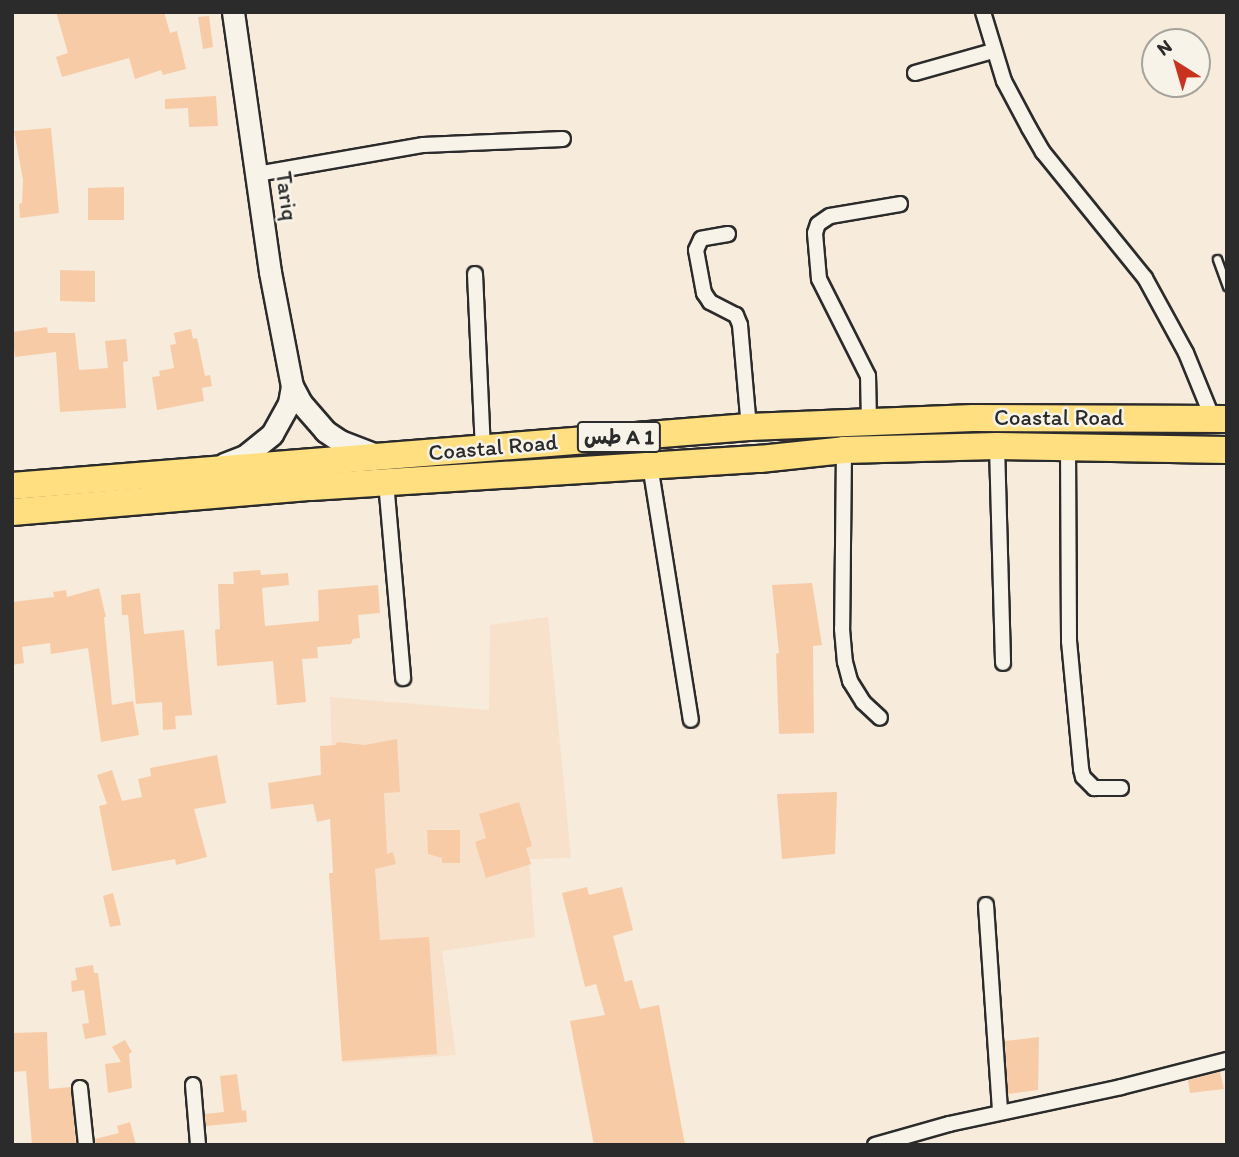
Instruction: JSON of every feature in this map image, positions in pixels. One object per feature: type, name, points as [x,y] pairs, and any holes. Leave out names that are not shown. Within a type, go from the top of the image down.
[{"type":"highway","name":"Coastal Road","points":[[12,486],[749,427],[1105,416],[1220,419]]},
{"type":"highway","name":"Coastal Road","points":[[12,512],[386,482],[760,459],[844,450],[997,446],[1227,450]]},
{"type":"main road","name":"Tariq","points":[[233,12],[270,272],[292,386]]},
{"type":"main road","points":[[292,386],[301,403],[325,431],[340,441],[379,456]]},
{"type":"main road","points":[[211,469],[245,456],[272,434],[282,419],[292,386]]},
{"type":"street","points":[[983,12],[1004,81],[1043,152],[1145,278],[1220,419]]},
{"type":"street","points":[[915,73],[993,51]]},
{"type":"street","points":[[257,174],[423,145],[564,139]]},
{"type":"street","points":[[869,422],[868,376],[819,279],[815,233],[818,224],[830,216],[900,204]]},
{"type":"street","points":[[728,234],[701,239],[696,250],[704,293],[710,302],[736,316],[740,325],[749,427]]},
{"type":"street","points":[[475,274],[483,449]]},
{"type":"street","points":[[997,446],[1003,663]]},
{"type":"street","points":[[1068,447],[1069,641],[1081,769],[1083,777],[1094,788],[1121,788]]},
{"type":"street","points":[[844,450],[842,629],[845,662],[850,681],[863,702],[880,718]]},
{"type":"street","points":[[650,465],[691,720]]},
{"type":"street","points":[[386,482],[403,678]]},
{"type":"street","points":[[986,905],[1000,1112]]},
{"type":"street","points":[[884,1143],[1000,1112],[1121,1087],[1227,1060]]},
{"type":"street","points":[[193,1085],[198,1145]]},
{"type":"street","points":[[80,1088],[86,1145]]},
{"type":"lane","points":[[1216,259],[1227,286]]},
{"type":"shaded area","points":[[548,617],[571,858],[529,859],[535,937],[442,951],[456,1055],[343,1063],[330,697],[489,710],[490,625]]},
{"type":"building","points":[[56,12],[164,12],[170,33],[177,31],[186,69],[163,75],[161,70],[135,79],[129,58],[62,77],[56,57],[68,53]]},
{"type":"building","points":[[209,16],[213,47],[203,49],[198,17]]},
{"type":"building","points":[[216,96],[218,126],[189,127],[188,108],[165,109],[165,99]]},
{"type":"building","points":[[51,128],[59,213],[20,218],[23,180],[14,131]]},
{"type":"building","points":[[124,187],[124,220],[88,220],[88,188]]},
{"type":"building","points":[[60,270],[95,271],[95,302],[60,301]]},
{"type":"building","points":[[47,327],[48,333],[75,333],[79,370],[108,368],[105,341],[126,339],[128,361],[123,362],[126,408],[60,412],[56,352],[15,357],[12,332]]},
{"type":"building","points":[[191,329],[193,339],[197,338],[205,376],[210,375],[212,386],[202,388],[204,401],[157,410],[152,377],[160,376],[159,371],[174,368],[170,345],[176,344],[174,333]]},
{"type":"building","points":[[260,570],[261,575],[288,573],[289,585],[262,588],[265,626],[319,621],[318,590],[378,585],[380,613],[358,615],[360,638],[353,639],[351,644],[317,647],[318,658],[302,659],[306,702],[277,705],[273,661],[217,666],[215,630],[220,629],[218,584],[234,584],[233,572]]},
{"type":"building","points":[[812,583],[822,645],[813,646],[814,733],[779,734],[776,654],[779,653],[772,585]]},
{"type":"building","points":[[99,588],[106,617],[112,705],[133,701],[139,735],[101,742],[88,648],[51,654],[50,643],[22,647],[24,663],[12,665],[12,602],[54,597],[53,592],[66,590],[67,597]]},
{"type":"building","points":[[140,593],[144,634],[184,630],[192,715],[175,716],[176,729],[163,730],[162,702],[136,704],[128,615],[122,615],[121,595]]},
{"type":"building","points":[[397,739],[400,792],[384,793],[387,854],[393,852],[396,864],[375,869],[380,940],[429,937],[437,1054],[342,1061],[329,873],[333,873],[330,819],[317,822],[313,804],[271,809],[268,783],[321,775],[320,746],[336,745],[337,742],[365,745]]},
{"type":"building","points":[[217,755],[226,803],[194,809],[207,857],[176,865],[175,859],[112,871],[99,806],[107,804],[97,775],[112,770],[122,801],[142,797],[138,779],[151,776],[150,768]]},
{"type":"building","points":[[837,792],[835,854],[782,859],[777,794]]},
{"type":"building","points":[[519,802],[532,846],[526,848],[531,864],[486,878],[475,842],[486,838],[479,814]]},
{"type":"building","points":[[427,830],[460,830],[460,863],[442,863],[442,858],[428,854]]},
{"type":"building","points":[[587,887],[589,895],[622,887],[633,930],[613,936],[625,982],[632,980],[640,1009],[659,1005],[685,1145],[594,1145],[570,1021],[605,1015],[596,984],[585,987],[562,893]]},
{"type":"building","points":[[113,893],[121,925],[110,927],[103,896]]},
{"type":"building","points":[[93,965],[94,973],[98,973],[106,1035],[85,1039],[82,1024],[89,1023],[84,990],[72,992],[71,981],[77,980],[75,968]]},
{"type":"building","points":[[47,1032],[49,1089],[71,1087],[76,1145],[32,1145],[26,1071],[12,1072],[12,1033]]},
{"type":"building","points":[[1039,1037],[1038,1090],[1008,1094],[1005,1041]]},
{"type":"building","points":[[125,1040],[132,1052],[129,1054],[132,1088],[108,1093],[105,1064],[121,1062],[112,1047]]},
{"type":"building","points":[[1220,1072],[1224,1089],[1190,1093],[1188,1080]]},
{"type":"building","points":[[237,1074],[242,1111],[246,1110],[247,1122],[206,1126],[205,1114],[224,1112],[220,1076]]},
{"type":"building","points":[[130,1122],[136,1145],[96,1145],[95,1139],[119,1133],[117,1126]]}]
